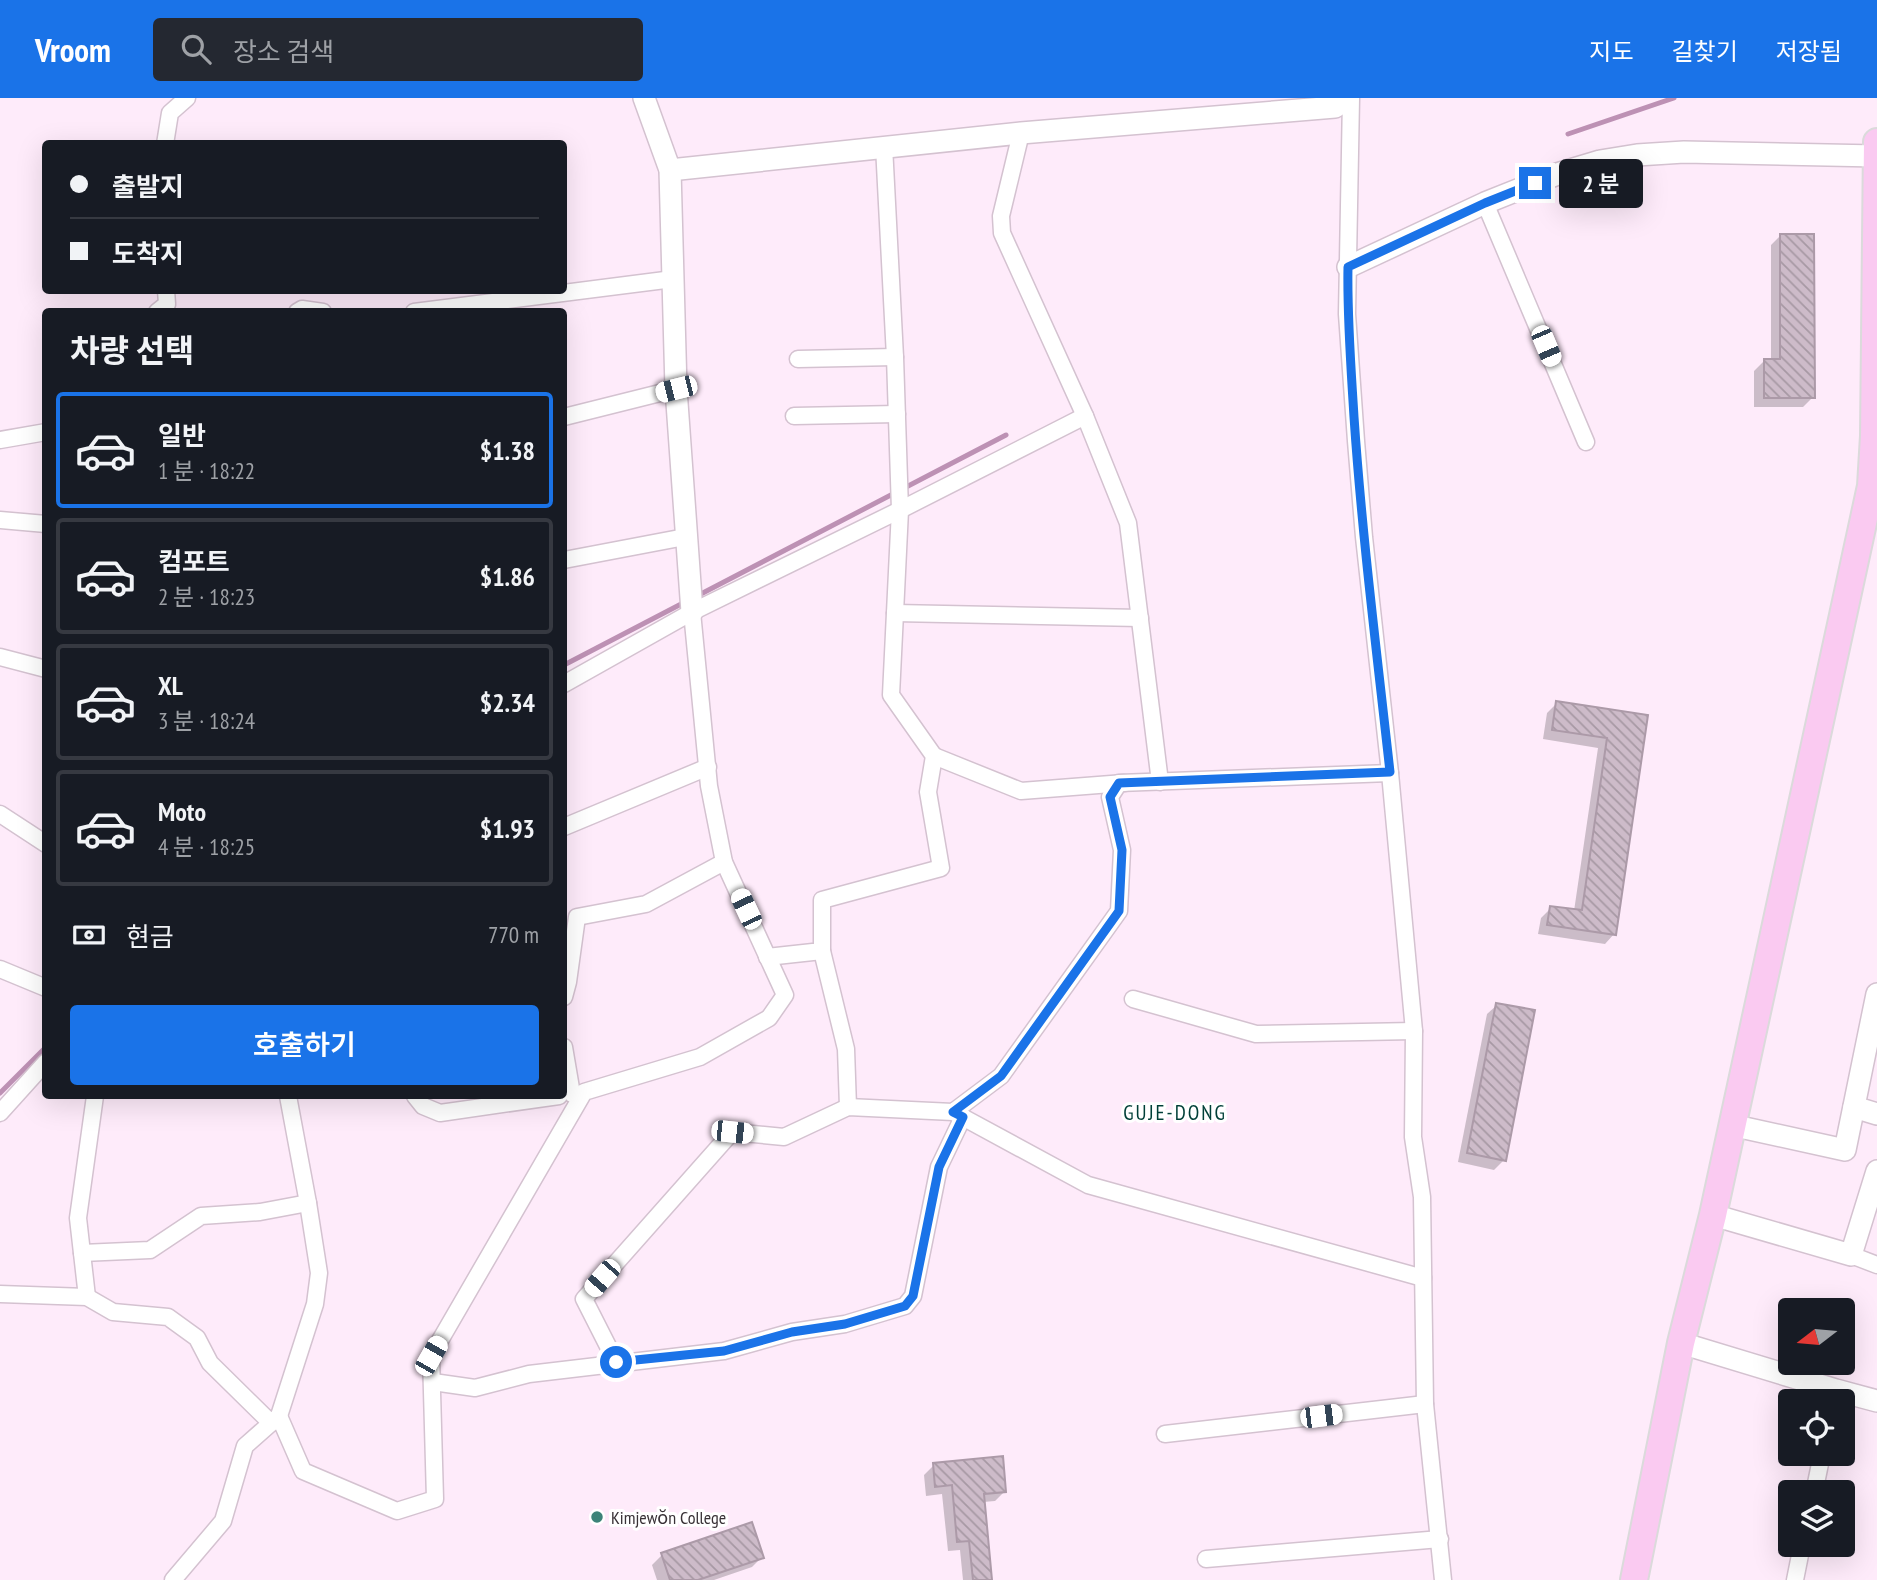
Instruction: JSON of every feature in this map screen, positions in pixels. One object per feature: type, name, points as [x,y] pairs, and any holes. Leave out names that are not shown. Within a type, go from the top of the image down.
[{"type":"main road","points":[[1634,1580],[1681,1343],[1713,1214],[1871,486],[1875,455],[1877,142]]},
{"type":"street","points":[[166,140],[170,113],[187,98]]},
{"type":"street","points":[[570,1094],[700,1057],[769,1018],[785,995],[724,862],[709,786],[685,537],[676,389],[670,170],[644,98]]},
{"type":"street","points":[[670,170],[1021,133],[1335,107],[1350,98]]},
{"type":"street","points":[[1350,98],[1348,314],[1364,537],[1390,772],[1414,1031],[1413,1137],[1422,1197],[1425,1405],[1443,1580]]},
{"type":"street","points":[[1021,133],[1001,216],[1002,233],[1085,416],[1128,523],[1160,782]]},
{"type":"street","points":[[884,146],[900,510],[891,695],[934,756],[1021,790],[1119,783],[1390,772]]},
{"type":"street","points":[[1348,267],[1485,203],[1560,173],[1600,161],[1684,152],[1877,156]]},
{"type":"street","points":[[1485,203],[1586,442]]},
{"type":"street","points":[[567,293],[673,279]]},
{"type":"street","points":[[445,308],[555,294]]},
{"type":"street","points":[[798,359],[895,357]]},
{"type":"street","points":[[567,416],[676,389]]},
{"type":"street","points":[[794,416],[897,414]]},
{"type":"street","points":[[567,682],[691,603],[900,510],[1085,416]]},
{"type":"street","points":[[0,440],[42,433]]},
{"type":"street","points":[[0,520],[42,524]]},
{"type":"street","points":[[567,560],[685,537]]},
{"type":"street","points":[[895,613],[1140,618]]},
{"type":"street","points":[[0,657],[42,668]]},
{"type":"street","points":[[848,1107],[846,1049],[822,951],[822,900],[941,867],[928,792],[934,756]]},
{"type":"street","points":[[567,826],[708,767]]},
{"type":"street","points":[[433,1382],[475,1388],[529,1374],[724,1351],[792,1332],[845,1324],[905,1306],[913,1296],[939,1167],[958,1114],[1001,1076],[1119,911],[1122,850],[1110,797],[1119,783]]},
{"type":"street","points":[[0,814],[42,841]]},
{"type":"street","points":[[567,964],[577,917],[646,904],[724,862]]},
{"type":"street","points":[[767,957],[822,951]]},
{"type":"street","points":[[0,969],[42,986]]},
{"type":"street","points":[[1731,1125],[1844,1150],[1877,994]]},
{"type":"street","points":[[1133,999],[1256,1034],[1414,1031]]},
{"type":"street","points":[[0,1113],[42,1066]]},
{"type":"street","points":[[0,1294],[87,1297],[113,1312],[168,1317],[197,1338],[209,1363],[275,1419],[303,1471],[397,1511],[435,1499],[431,1356],[570,1094],[567,1070]]},
{"type":"street","points":[[87,1297],[78,1218],[94,1099]]},
{"type":"street","points":[[173,1580],[223,1521],[245,1446],[275,1419],[315,1304],[319,1273],[289,1099]]},
{"type":"street","points":[[417,1099],[423,1106],[440,1113],[536,1099]]},
{"type":"street","points":[[616,1362],[584,1299],[732,1132],[784,1137],[848,1107],[958,1114],[1088,1185],[1423,1278]]},
{"type":"street","points":[[1854,1107],[1877,1114]]},
{"type":"street","points":[[1851,1255],[1874,1195],[1877,1171]]},
{"type":"street","points":[[82,1253],[150,1250],[201,1216],[260,1212],[308,1203]]},
{"type":"street","points":[[1713,1214],[1877,1265]]},
{"type":"street","points":[[1681,1343],[1815,1389]]},
{"type":"street","points":[[1855,1398],[1877,1401]]},
{"type":"street","points":[[1166,1434],[1425,1405]]},
{"type":"street","points":[[1206,1559],[1440,1539]]},
{"type":"street","points":[[1795,1580],[1800,1557]]},
{"type":"building","points":[[1780,234],[1814,234],[1815,398],[1764,398],[1764,359],[1780,359]]},
{"type":"building","points":[[1556,701],[1648,715],[1616,935],[1547,925],[1550,906],[1582,910],[1607,738],[1552,730]]},
{"type":"building","points":[[1496,1003],[1535,1010],[1506,1161],[1467,1153]]},
{"type":"building","points":[[1003,1456],[1006,1492],[984,1494],[992,1580],[973,1580],[969,1541],[957,1542],[952,1485],[935,1487],[933,1463]]},
{"type":"building","points":[[752,1522],[764,1558],[698,1580],[670,1580],[661,1553]]},
{"type":"waterway","points":[[1568,134],[1674,98]]},
{"type":"waterway","points":[[697,596],[1006,435]]},
{"type":"waterway","points":[[567,663],[685,602]]},
{"type":"waterway","points":[[0,1093],[42,1051]]},
{"type":"place","name":"Kimjewŏn College","points":[[597,1517]]},
{"type":"district","name":"GUJE-DONG","points":[[1175,1112]]},
{"type":"route","points":[[616,1362],[724,1351],[792,1332],[845,1324],[905,1306],[913,1296],[939,1167],[963,1117],[953,1112],[1001,1076],[1119,911],[1122,850],[1110,797],[1119,783],[1390,772],[1356,441],[1348,314],[1348,267],[1485,203],[1535,183]]}]
